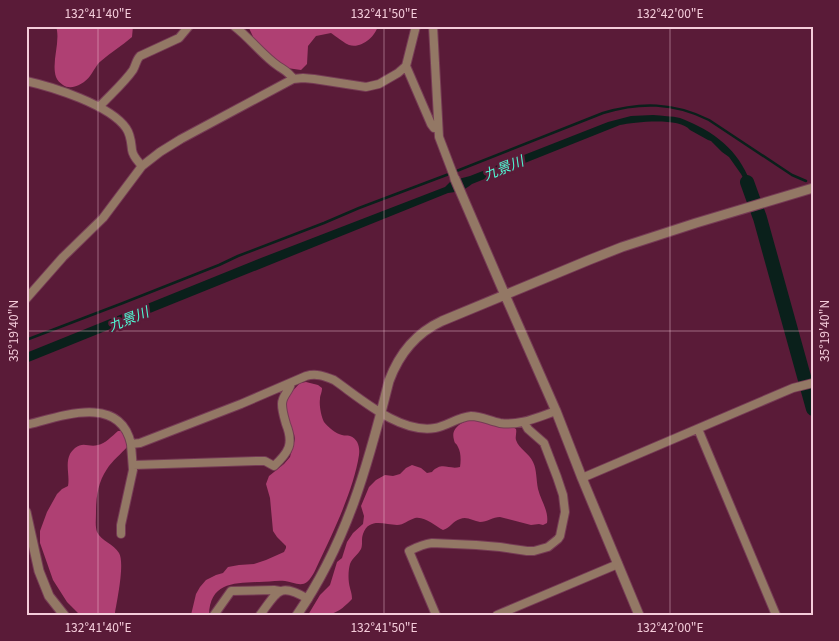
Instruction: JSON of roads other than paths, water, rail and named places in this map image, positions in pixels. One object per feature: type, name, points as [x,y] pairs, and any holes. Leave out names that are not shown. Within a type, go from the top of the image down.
[{"type":"street","points":[[100,107],[132,70],[140,56],[179,38],[190,26]]},
{"type":"street","points":[[234,26],[272,62],[291,75],[293,79]]},
{"type":"street","points":[[26,299],[63,257],[103,218],[142,166],[160,152],[293,79],[314,79],[359,87],[371,87],[384,82],[406,66],[416,26]]},
{"type":"street","points":[[433,26],[439,137],[556,411],[639,615]]},
{"type":"street","points":[[406,66],[431,124],[434,128],[438,128]]},
{"type":"street","points":[[26,81],[48,86],[100,107],[118,119],[127,129],[133,154],[142,166]]},
{"type":"street","points":[[297,615],[336,548],[360,487],[389,381],[405,350],[417,336],[434,325],[622,247],[813,188]]},
{"type":"street","points":[[132,444],[148,440],[310,375],[326,376],[334,380],[388,418],[415,428],[433,428],[469,416],[478,416],[499,423],[518,424],[556,411]]},
{"type":"street","points":[[133,465],[264,461],[274,466],[285,455],[290,445],[282,402],[291,383]]},
{"type":"street","points":[[582,478],[798,387],[812,383]]},
{"type":"street","points":[[26,425],[80,412],[101,413],[117,420],[122,425],[129,435],[132,444],[133,465],[121,525],[121,534]]},
{"type":"street","points":[[436,615],[409,551],[418,546],[432,543],[476,544],[534,551],[548,546],[560,536],[565,512],[563,495],[544,443],[528,429],[524,422]]},
{"type":"street","points":[[698,429],[776,615]]},
{"type":"street","points":[[26,512],[39,571],[49,596],[64,615]]},
{"type":"street","points":[[497,615],[618,564]]},
{"type":"street","points":[[214,615],[231,591],[292,590],[308,599]]},
{"type":"street","points":[[260,615],[280,591]]},
{"type":"water","points":[[653,115],[682,119],[719,139],[742,165],[748,175],[756,199],[751,201],[747,185],[729,157],[711,141],[685,126],[677,123],[657,121],[620,125],[472,184],[467,188],[448,193],[26,363],[26,353],[261,258],[445,187],[451,181],[470,176],[608,122],[631,116]]},
{"type":"waterway","points":[[26,340],[359,208],[617,109],[656,106],[669,107],[696,114],[709,120],[792,175],[806,181]]},
{"type":"waterway","name":"九景川","points":[[747,182],[760,218],[813,409]]}]
